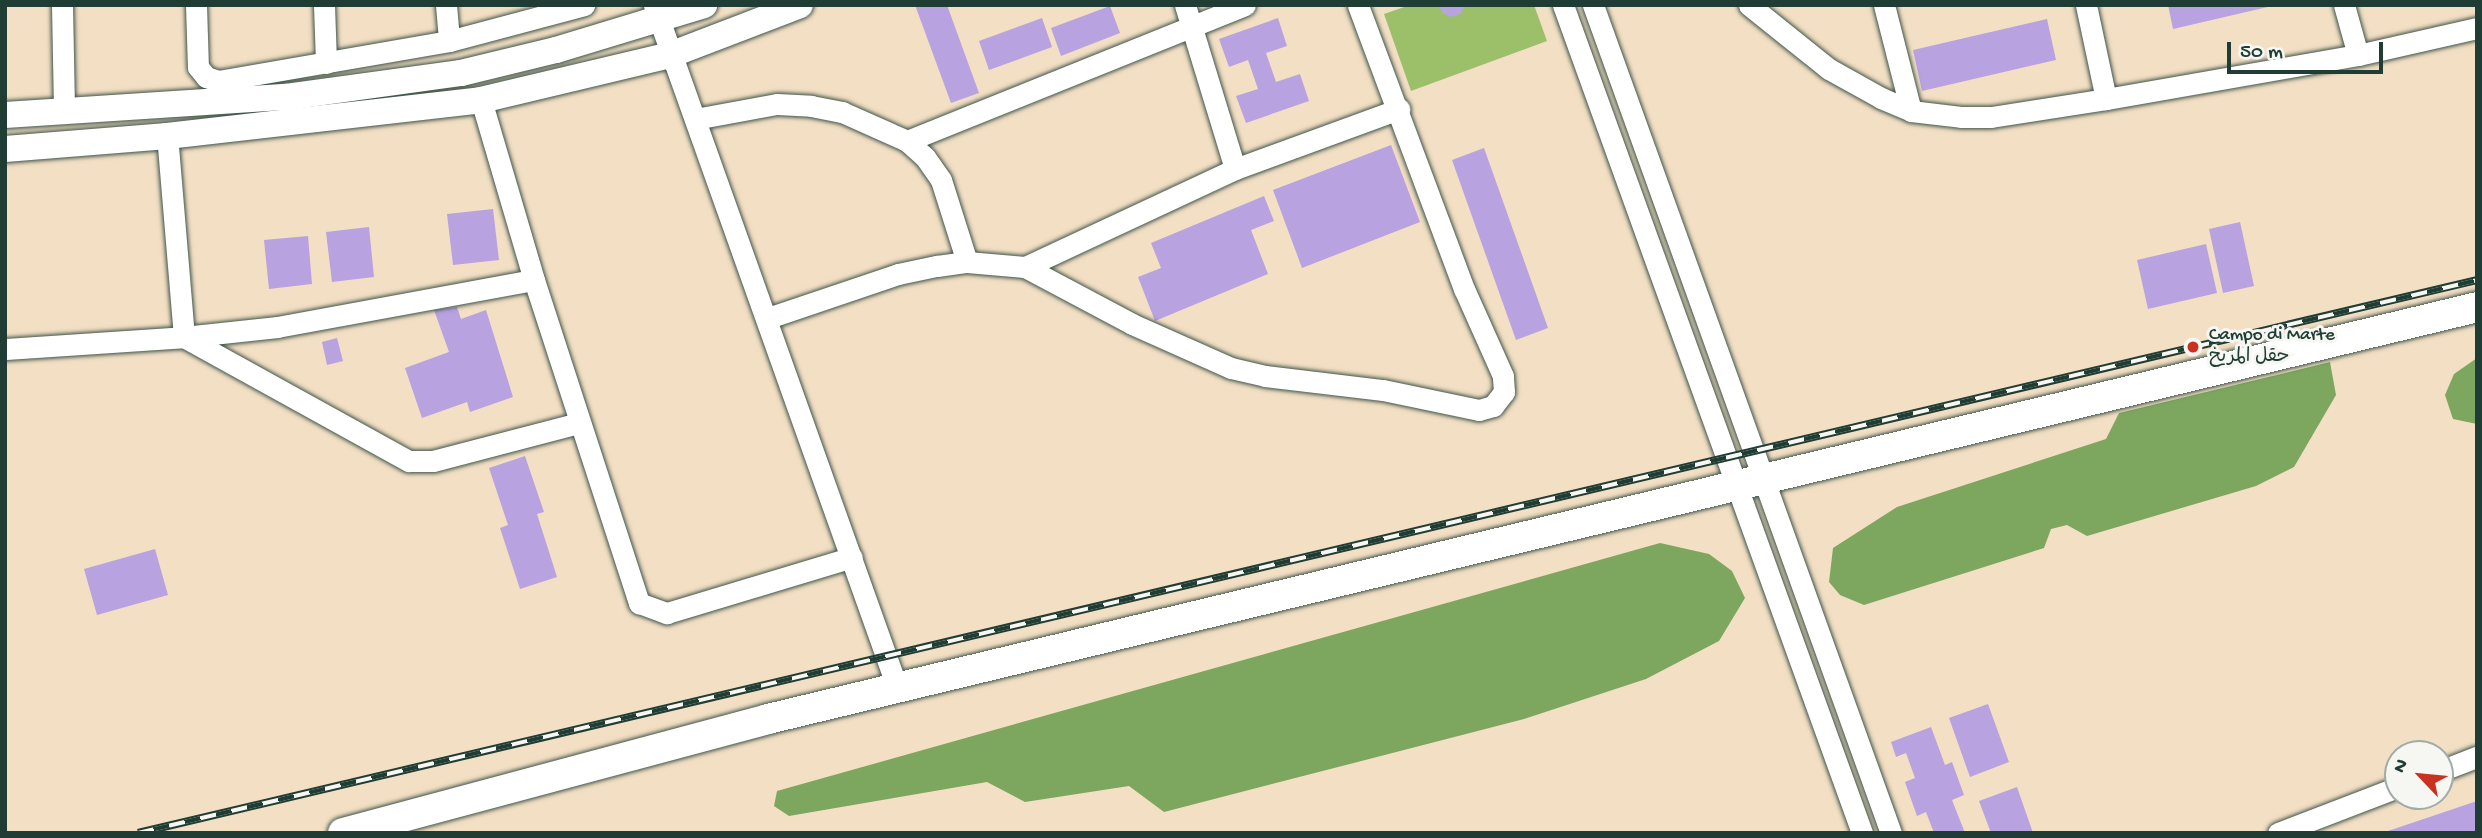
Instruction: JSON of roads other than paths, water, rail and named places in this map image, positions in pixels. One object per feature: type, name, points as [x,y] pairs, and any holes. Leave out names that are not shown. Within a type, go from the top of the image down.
[{"type":"highway","points":[[343,833],[897,687],[2477,307]]},
{"type":"main road","points":[[5,115],[286,97],[461,74],[657,12],[704,5]]},
{"type":"main road","points":[[5,149],[167,136],[481,100],[670,55],[800,5]]},
{"type":"street","points":[[62,5],[64,110]]},
{"type":"street","points":[[196,5],[198,67],[206,77],[218,81],[449,41],[584,5]]},
{"type":"street","points":[[324,5],[326,63]]},
{"type":"street","points":[[446,5],[449,41]]},
{"type":"street","points":[[1185,5],[1235,169]]},
{"type":"street","points":[[907,141],[1245,5]]},
{"type":"street","points":[[768,318],[898,274],[967,262],[1025,267],[1132,324],[1231,368],[1265,376],[1383,390],[1479,410],[1493,406],[1504,392],[1503,376],[1464,289],[1399,109],[1357,5]]},
{"type":"street","points":[[1563,5],[1891,833]]},
{"type":"street","points":[[1592,5],[1750,482],[1862,833]]},
{"type":"street","points":[[1749,5],[1829,69],[1912,111],[1991,117],[2358,55],[2477,28]]},
{"type":"street","points":[[1884,5],[1912,111]]},
{"type":"street","points":[[2086,5],[2106,99]]},
{"type":"street","points":[[2344,5],[2358,55]]},
{"type":"street","points":[[657,12],[670,55],[768,318],[897,687]]},
{"type":"street","points":[[481,100],[534,281],[639,603],[667,613],[852,557]]},
{"type":"street","points":[[695,118],[778,104],[811,106],[842,112],[907,141],[925,157],[941,180],[967,262]]},
{"type":"street","points":[[1025,267],[1235,169],[1399,109]]},
{"type":"street","points":[[167,136],[184,337]]},
{"type":"street","points":[[5,349],[184,337],[277,327],[534,281]]},
{"type":"street","points":[[184,337],[409,461],[433,461],[579,422]]},
{"type":"street","points":[[2454,766],[2477,757]]},
{"type":"street","points":[[2278,833],[2384,792]]},
{"type":"railway","points":[[138,833],[2477,280]]},
{"type":"place","name":"Campo di Marte حقل المريخ","points":[[2193,347]]}]
